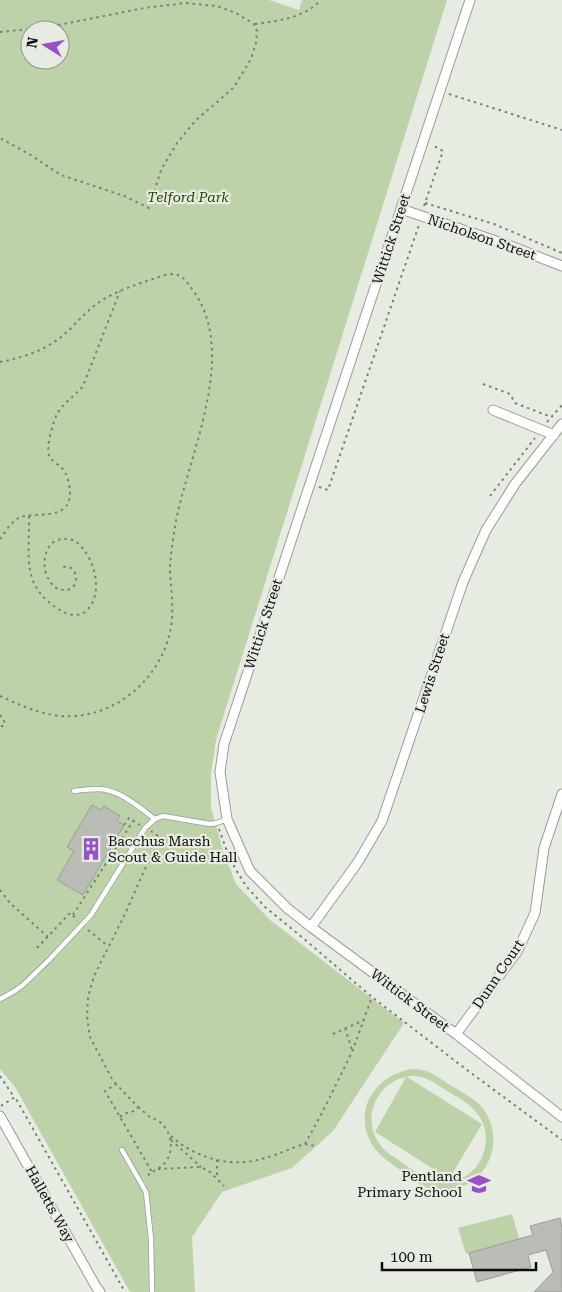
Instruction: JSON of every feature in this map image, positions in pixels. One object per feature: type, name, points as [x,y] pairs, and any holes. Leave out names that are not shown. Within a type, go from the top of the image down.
[{"type":"street","name":"Wittick Street","points":[[470,0],[224,744],[220,772],[227,819],[250,871],[287,908],[310,927],[456,1034],[562,1117]]},
{"type":"street","name":"Nicholson Street","points":[[401,209],[508,245],[562,266]]},
{"type":"street","points":[[493,410],[554,435]]},
{"type":"street","name":"Lewis Street","points":[[310,927],[358,862],[382,821],[463,582],[486,530],[515,484],[562,424]]},
{"type":"street","name":"Dunn Court","points":[[456,1034],[517,952],[535,913],[544,848],[562,794]]},
{"type":"street","name":"Halletts Way","points":[[0,1116],[100,1292]]},
{"type":"lane","points":[[74,791],[100,789],[112,791],[124,797],[155,819]]},
{"type":"lane","points":[[0,999],[23,985],[91,915],[146,828],[155,819],[163,816],[210,824],[227,819]]},
{"type":"lane","points":[[122,1150],[141,1180],[146,1192],[151,1239],[152,1292]]},
{"type":"path","points":[[254,24],[282,21],[301,14],[317,5],[321,0]]},
{"type":"path","points":[[0,32],[43,28],[144,8],[185,3],[217,6],[236,13],[254,24],[257,31],[256,43],[251,59],[234,87],[196,120],[177,143],[161,170],[149,208],[124,196],[61,174],[0,138]]},
{"type":"path","points":[[440,91],[562,130]]},
{"type":"path","points":[[310,484],[328,490],[443,151],[424,141]]},
{"type":"path","points":[[425,203],[494,224],[562,253]]},
{"type":"path","points":[[0,362],[32,354],[60,338],[89,310],[120,291],[165,275],[175,274],[184,278],[200,302],[206,317],[213,364],[208,399],[175,525],[170,570],[173,612],[168,641],[159,661],[139,688],[110,707],[76,716],[61,716],[38,712],[0,696]]},
{"type":"path","points":[[0,539],[17,518],[57,512],[64,508],[69,500],[69,489],[63,470],[49,456],[49,442],[53,423],[61,407],[83,386],[120,291]]},
{"type":"path","points":[[483,384],[510,394],[515,403],[552,416]]},
{"type":"path","points":[[490,496],[540,429],[562,406]]},
{"type":"path","points":[[29,516],[29,564],[36,588],[47,601],[65,613],[83,614],[92,603],[97,584],[94,569],[88,557],[75,541],[69,539],[54,541],[46,553],[44,563],[46,573],[54,587],[64,591],[74,586],[76,575],[75,570],[71,566],[63,566]]},
{"type":"path","points":[[0,714],[4,724],[0,726]]},
{"type":"path","points":[[124,825],[129,818],[161,838],[94,976],[88,997],[87,1017],[90,1037],[111,1077],[138,1107],[159,1121],[168,1133],[180,1143],[208,1158],[228,1162],[248,1162],[305,1144],[316,1146]]},
{"type":"path","points":[[73,915],[133,821]]},
{"type":"path","points":[[217,823],[236,870],[246,886],[265,907],[372,998],[562,1140]]},
{"type":"path","points":[[0,890],[10,903],[48,937]]},
{"type":"path","points":[[305,1144],[352,1052],[372,998]]},
{"type":"path","points":[[333,1034],[364,1020]]},
{"type":"path","points":[[345,1028],[352,1052]]},
{"type":"path","points":[[0,1076],[15,1097],[125,1292]]},
{"type":"path","points":[[116,1084],[105,1091],[152,1172]]},
{"type":"path","points":[[0,1106],[15,1097]]},
{"type":"path","points":[[120,1117],[124,1113],[131,1112],[138,1107]]},
{"type":"path","points":[[141,1180],[158,1169],[167,1160],[171,1149],[171,1140],[168,1133]]},
{"type":"path","points":[[171,1140],[224,1186]]},
{"type":"path","points":[[217,1160],[217,1179]]},
{"type":"path","points":[[158,1169],[201,1167]]},
{"type":"green space","name":"Telford Park","points":[[0,0],[269,0],[299,10],[302,0],[447,0],[216,740],[211,774],[211,807],[223,851],[236,884],[270,920],[404,1023],[333,1131],[292,1168],[222,1192],[192,1237],[195,1292],[130,1292],[15,1087],[0,1069]]},
{"type":"green space","points":[[411,1069],[423,1070],[433,1074],[474,1100],[487,1115],[493,1136],[493,1148],[485,1168],[468,1184],[449,1190],[423,1186],[411,1180],[385,1159],[371,1143],[366,1130],[366,1106],[378,1087],[398,1073]],"holes":[[[406,1077],[375,1132],[449,1179],[482,1124],[407,1077],[430,1080],[462,1100],[481,1119],[486,1138],[482,1157],[471,1172],[462,1178],[445,1182],[429,1179],[394,1157],[378,1142],[373,1132],[372,1122],[375,1102],[387,1086],[396,1080]]]},
{"type":"green space","points":[[512,1214],[520,1241],[466,1254],[458,1228]]},
{"type":"building","name":"Bacchus Marsh Scout & Guide Hall","points":[[92,805],[101,810],[104,806],[120,816],[117,821],[124,825],[83,895],[57,880],[74,851],[67,847]]},
{"type":"building","points":[[560,1218],[562,1228],[562,1292],[534,1292],[553,1272],[546,1250],[528,1255],[531,1267],[477,1282],[469,1253],[533,1235],[530,1226]]},
{"type":"place","name":"Bacchus Marsh Scout & Guide Hall","points":[[91,849]]},
{"type":"place","name":"Pentland Primary School","points":[[479,1184]]}]
